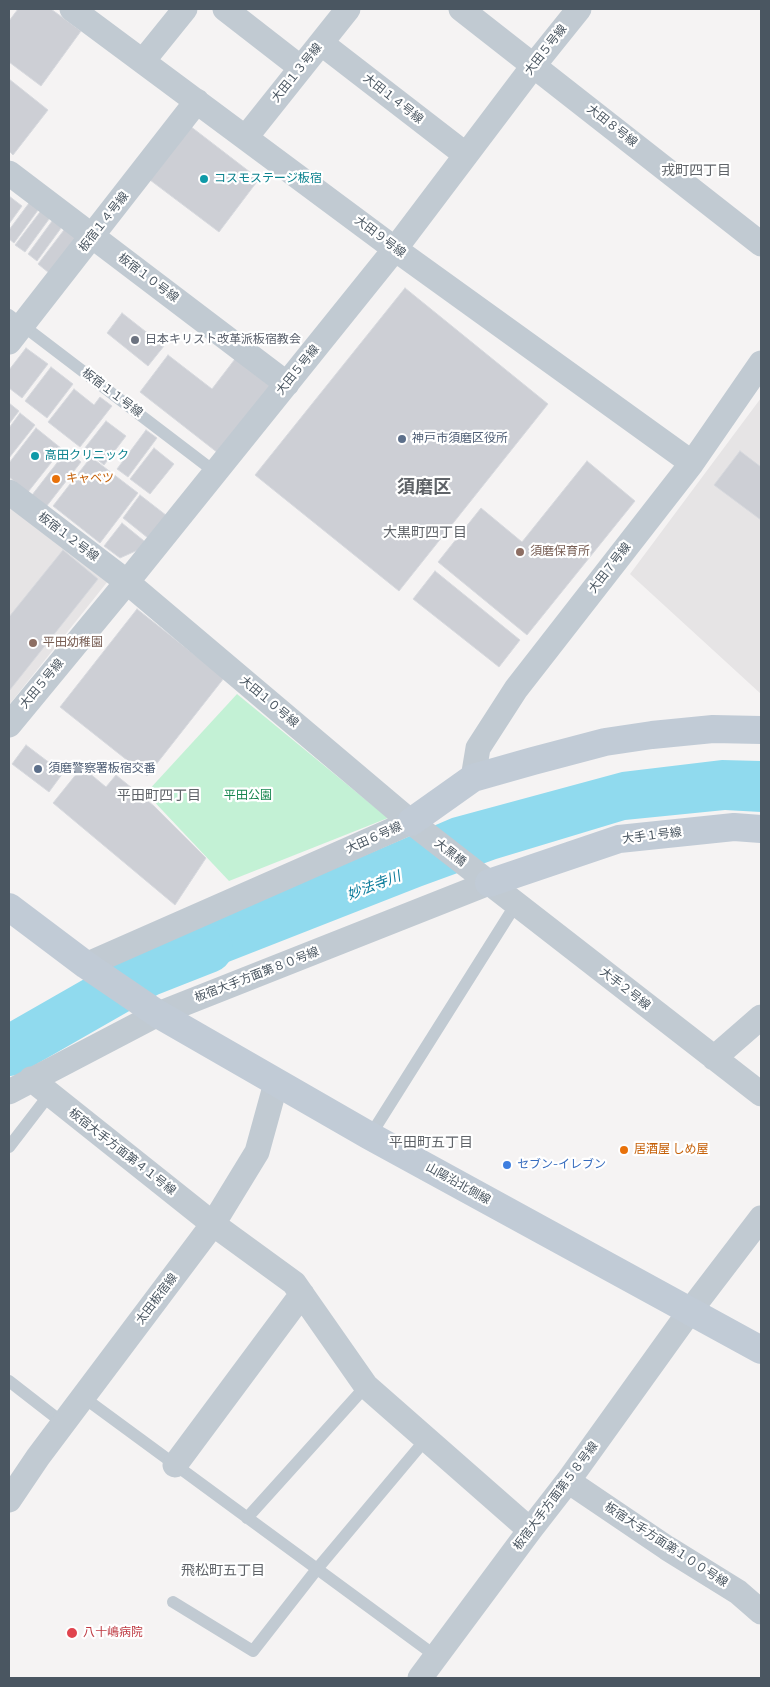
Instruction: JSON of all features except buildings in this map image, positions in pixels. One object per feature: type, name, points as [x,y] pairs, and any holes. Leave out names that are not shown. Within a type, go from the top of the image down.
[{"type":"street","name":"大田９号線","points":[[72,9],[395,249],[692,463]]},
{"type":"street","points":[[143,61],[185,9]]},
{"type":"street","points":[[224,9],[301,68]]},
{"type":"street","name":"大田１３号線","points":[[246,137],[348,9]]},
{"type":"street","name":"大田８号線","points":[[461,9],[761,244]]},
{"type":"street","name":"大田５号線","points":[[9,725],[127,582],[395,249],[534,65],[579,9]]},
{"type":"street","name":"大田１４号線","points":[[320,43],[466,156]]},
{"type":"street","name":"板宿１４号線","points":[[13,327],[93,236],[198,101]]},
{"type":"street","name":"板宿１０号線","points":[[9,172],[286,384]]},
{"type":"street","name":"大田７号線","points":[[473,778],[478,748],[516,689],[692,463],[761,363]]},
{"type":"street","name":"板宿１２号線","points":[[9,492],[127,582]]},
{"type":"street","name":"大田１０号線","points":[[127,582],[411,822]]},
{"type":"street","name":"大田６号線","points":[[86,965],[411,822],[473,778],[605,742],[652,735],[713,730],[761,730]]},
{"type":"street","name":"大黒橋","points":[[411,822],[489,883]]},
{"type":"street","name":"大手１号線","points":[[489,883],[619,839],[734,827],[761,829]]},
{"type":"street","name":"大手２号線","points":[[489,883],[761,1094]]},
{"type":"street","name":"板宿大手方面第８０号線","points":[[9,1092],[40,1087],[149,1009],[489,883]]},
{"type":"street","points":[[9,907],[86,965]]},
{"type":"street","name":"山陽沿北側線","points":[[86,965],[149,1009],[276,1083],[761,1350]]},
{"type":"street","points":[[714,1058],[761,1017]]},
{"type":"street","name":"太田板宿線","points":[[9,1500],[63,1423],[213,1224],[257,1152],[276,1083]]},
{"type":"street","name":"板宿大手方面第４１号線","points":[[40,1087],[213,1224],[294,1283],[366,1386],[530,1530]]},
{"type":"street","name":"板宿大手方面第５８号線","points":[[428,1671],[690,1311],[752,1248],[761,1218]]},
{"type":"street","points":[[175,1465],[302,1294]]},
{"type":"street","name":"板宿大手方面第１００号線","points":[[568,1481],[667,1548],[738,1592],[761,1612]]},
{"type":"lane","name":"板宿１１号線","points":[[13,327],[215,472]]},
{"type":"lane","points":[[370,1136],[516,904]]},
{"type":"lane","points":[[9,1147],[40,1087]]},
{"type":"lane","points":[[9,1381],[63,1423]]},
{"type":"lane","points":[[247,1518],[366,1386]]},
{"type":"lane","points":[[83,1396],[317,1570],[428,1671]]},
{"type":"lane","points":[[173,1602],[253,1651],[317,1570],[426,1439]]},
{"type":"shaded area","points":[[761,398],[761,694],[630,574]]},
{"type":"shaded area","name":"平田幼稚園","points":[[9,502],[108,581],[9,705]]},
{"type":"green space","name":"平田公園","points":[[237,694],[388,818],[229,881],[146,793]]},
{"type":"water","points":[[722,760],[761,761],[761,812],[725,810],[625,820],[496,859],[167,986],[123,959],[452,818],[622,772]]},
{"type":"waterway","name":"妙法寺川","points":[[9,1051],[147,972],[208,948]]},
{"type":"place","name":"コスモステージ板宿","points":[[204,179]]},
{"type":"place","name":"日本キリスト改革派板宿教会","points":[[135,340]]},
{"type":"place","name":"神戸市須磨区役所","points":[[402,439]]},
{"type":"place","name":"高田クリニック","points":[[35,456]]},
{"type":"place","name":"キャベツ","points":[[56,479]]},
{"type":"place","name":"須磨保育所","points":[[520,552]]},
{"type":"place","name":"平田幼稚園","points":[[33,643]]},
{"type":"place","name":"須磨警察署板宿交番","points":[[38,769]]},
{"type":"place","name":"居酒屋 しめ屋","points":[[624,1150]]},
{"type":"place","name":"セブン-イレブン","points":[[507,1165]]},
{"type":"place","name":"八十嶋病院","points":[[72,1633]]},
{"type":"district","name":"戎町四丁目","points":[[696,171]]},
{"type":"district","name":"須磨区","points":[[424,488]]},
{"type":"district","name":"大黒町四丁目","points":[[425,533]]},
{"type":"district","name":"平田町四丁目","points":[[159,796]]},
{"type":"district","name":"平田町五丁目","points":[[431,1143]]},
{"type":"district","name":"飛松町五丁目","points":[[223,1571]]}]
